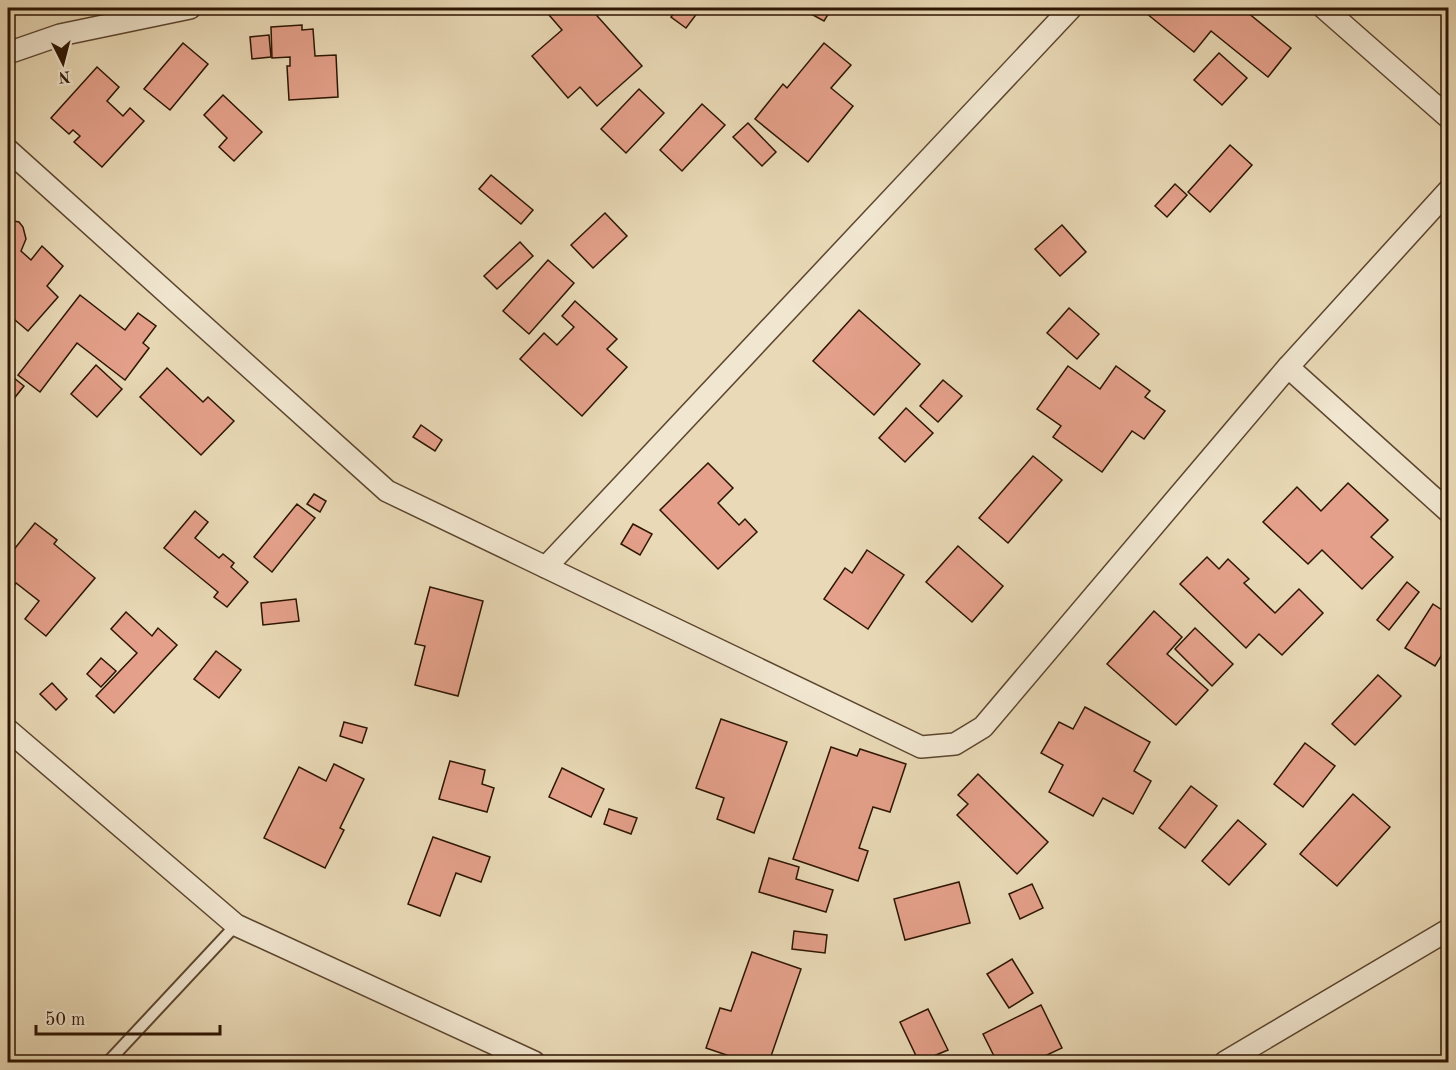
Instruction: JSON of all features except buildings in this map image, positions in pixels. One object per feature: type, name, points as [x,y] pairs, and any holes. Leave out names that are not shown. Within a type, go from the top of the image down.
[{"type":"street","points":[[8,53],[60,35],[190,8]]},
{"type":"street","points":[[546,567],[1071,8]]},
{"type":"street","points":[[1324,8],[1449,117]]},
{"type":"street","points":[[8,150],[387,490],[921,747],[955,744],[983,728],[1288,368],[1449,191]]},
{"type":"street","points":[[1288,368],[1449,511]]},
{"type":"street","points":[[8,730],[236,925],[527,1061]]},
{"type":"street","points":[[1225,1062],[1449,930]]},
{"type":"lane","points":[[108,1062],[236,925]]}]
